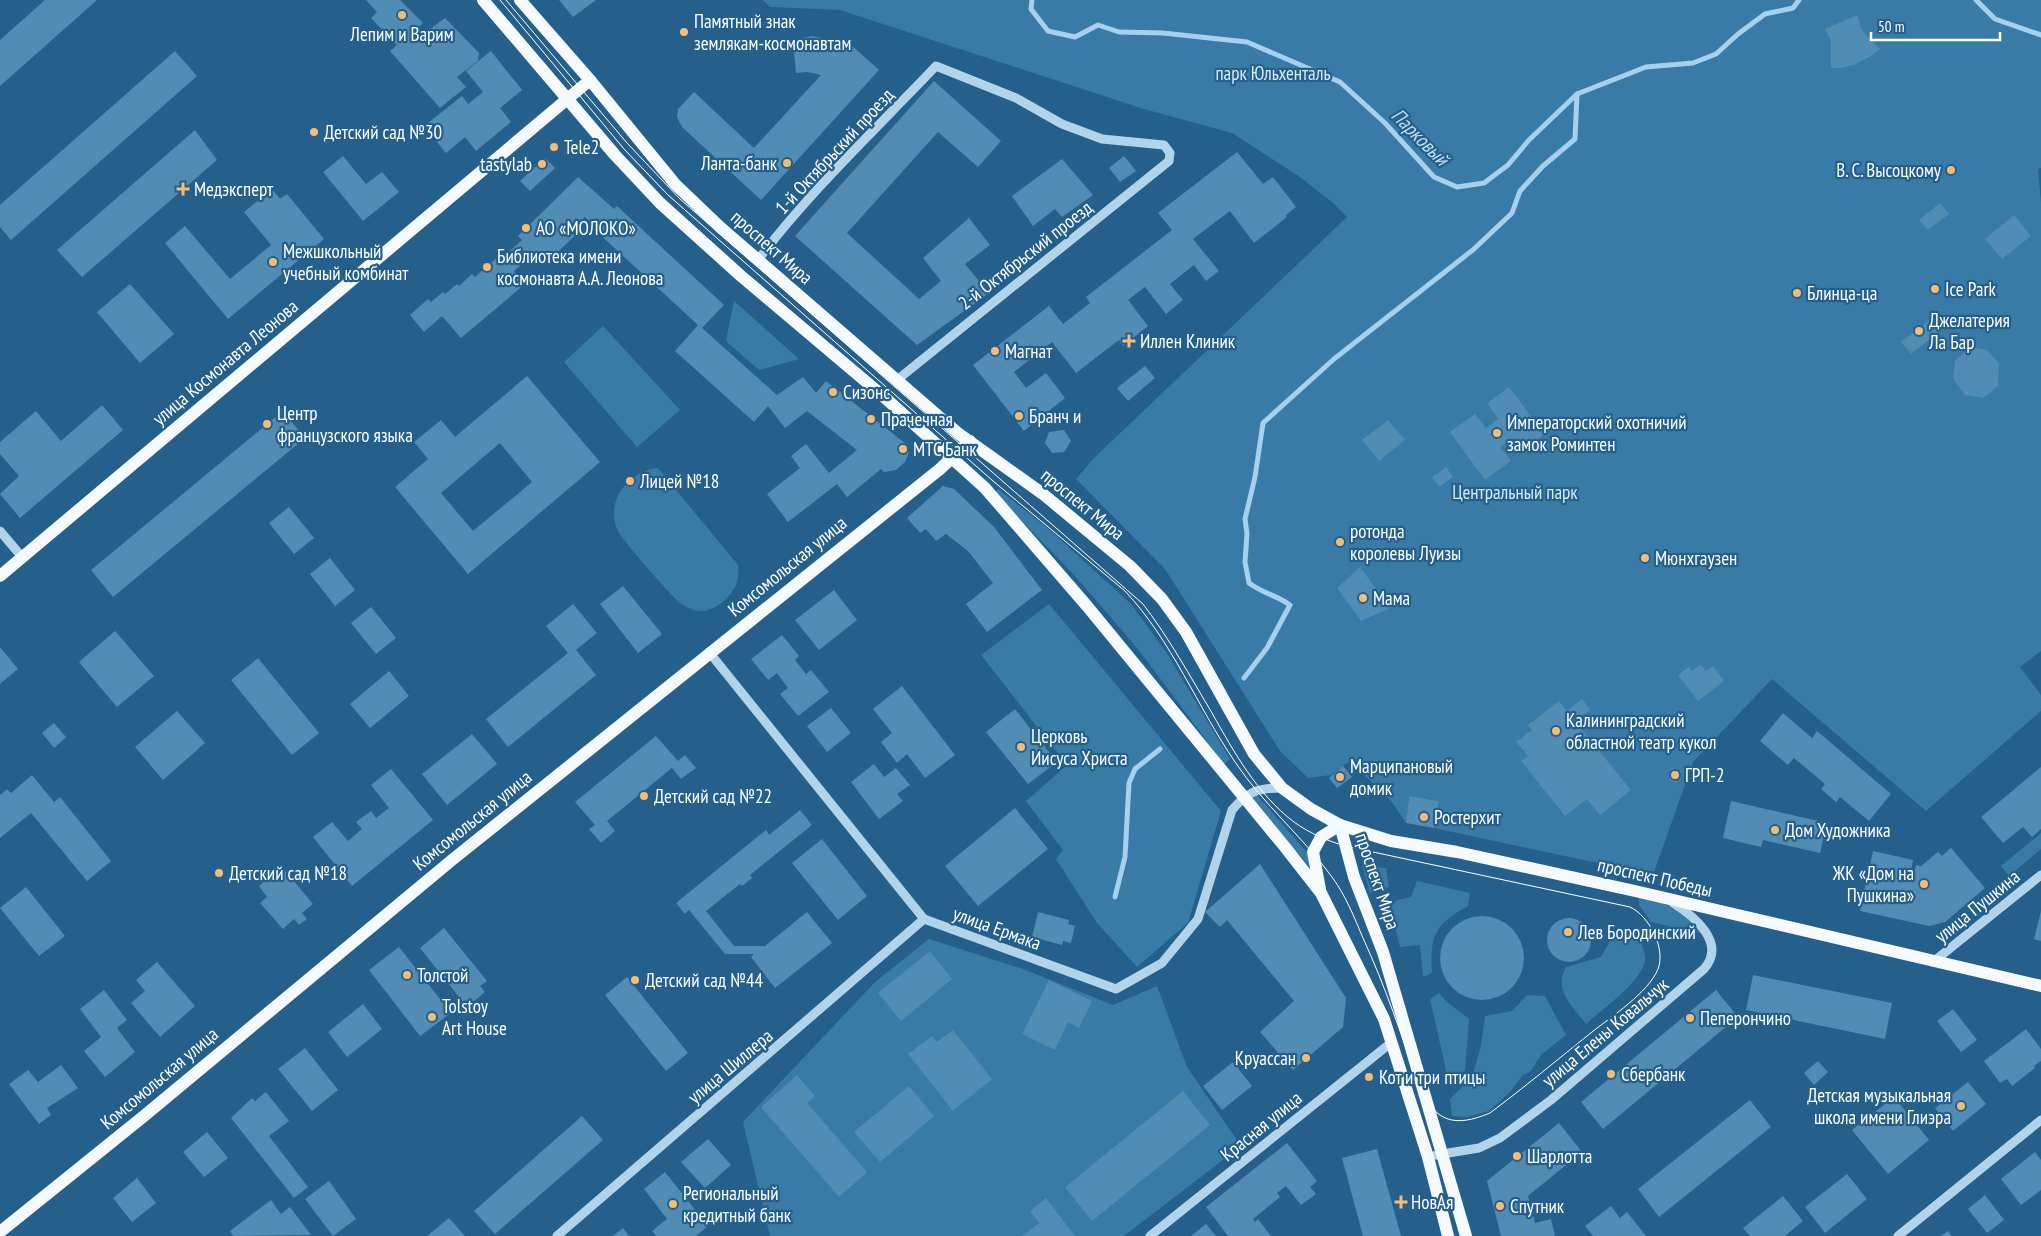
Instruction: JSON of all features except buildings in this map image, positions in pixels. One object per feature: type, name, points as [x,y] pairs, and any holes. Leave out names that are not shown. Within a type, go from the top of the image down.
[{"type":"main road","points":[[483,0],[615,155],[660,203],[741,276],[986,488],[1087,606],[1244,796],[1321,893],[1384,1019],[1428,1157],[1448,1236]]},
{"type":"main road","name":"проспект Мира","points":[[520,0],[590,80],[675,184],[758,260],[896,380],[970,441],[1043,494],[1130,566],[1162,599],[1186,632],[1254,754],[1282,788],[1311,809],[1340,824],[1354,876],[1383,952],[1444,1154],[1466,1236]]},
{"type":"main road","name":"улица Космонавта Леонова","points":[[0,576],[590,80]]},
{"type":"main road","name":"Комсомольская улица","points":[[0,1232],[139,1120],[446,864],[953,458],[970,441]]},
{"type":"main road","points":[[1321,893],[1313,852],[1321,837],[1340,824]]},
{"type":"main road","name":"проспект Победы","points":[[1340,824],[1391,841],[1457,852],[2041,986]]},
{"type":"street","name":"1-й Октябрьский проезд","points":[[758,260],[773,240],[833,174],[936,66],[1016,98],[1062,124],[1102,139],[1164,145],[1170,153]]},
{"type":"street","name":"2-й Октябрьский проезд","points":[[896,380],[1131,192],[1169,160],[1170,153]]},
{"type":"street","points":[[0,531],[22,557]]},
{"type":"street","name":"улица Ермака","points":[[709,652],[924,919],[1116,988],[1162,963],[1198,919],[1225,826],[1232,810],[1244,796]]},
{"type":"street","points":[[1244,796],[1262,790],[1282,788]]},
{"type":"street","name":"улица Пушкина","points":[[1934,962],[2041,875]]},
{"type":"street","name":"улица Елены Ковальчук","points":[[1444,1154],[1479,1148],[1500,1138],[1551,1100],[1710,962],[1712,946],[1704,929],[1689,913],[1668,900]]},
{"type":"street","name":"улица Шиллера","points":[[557,1236],[924,919]]},
{"type":"street","name":"Красная улица","points":[[1150,1236],[1392,1042]]},
{"type":"street","points":[[1898,1236],[2041,1120]]},
{"type":"street","points":[[1428,1157],[1444,1154]]},
{"type":"green space","name":"Центральный парк","points":[[763,0],[2041,0],[2041,168],[2038,169],[2041,203],[2041,651],[2020,667],[2041,695],[2041,711],[1926,811],[1772,679],[1693,762],[1653,875],[1434,828],[1438,801],[1409,796],[1406,823],[1391,801],[1350,761],[1331,775],[1308,778],[1280,751],[1165,569],[1076,479],[1095,457],[1347,217],[1332,202],[1300,177],[1232,133],[1144,109],[840,10],[770,7]]},
{"type":"green space","points":[[734,301],[799,359],[759,370],[726,341]]},
{"type":"green space","points":[[603,326],[680,410],[637,447],[564,362]]},
{"type":"green space","points":[[658,468],[738,565],[736,584],[723,602],[717,606],[698,611],[681,604],[648,569],[618,531],[614,520],[614,509],[622,490],[637,475],[647,470]]},
{"type":"green space","points":[[998,489],[1051,531],[1131,604],[1166,652],[1230,759],[1224,764],[1138,649],[1076,577],[995,493]]},
{"type":"green space","points":[[1049,604],[1221,811],[1188,923],[1137,967],[1097,923],[1056,859],[1063,850],[1026,801],[1067,765],[981,655]]},
{"type":"green space","points":[[1256,794],[1310,856],[1309,866],[1252,798]]},
{"type":"green space","points":[[2041,833],[2041,849],[2009,876],[2001,866]]},
{"type":"green space","points":[[1362,865],[1386,868],[1389,887],[1370,893]]},
{"type":"green space","points":[[1417,881],[1470,893],[1468,906],[1448,919],[1436,932],[1432,949],[1432,973],[1423,977],[1420,945],[1400,947],[1390,907],[1397,900],[1411,897]]},
{"type":"green space","points":[[1639,896],[1680,912],[1700,933],[1651,922],[1639,905]]},
{"type":"green space","points":[[1617,928],[1631,929],[1636,935],[1644,952],[1644,965],[1632,983],[1586,1024],[1570,1004],[1563,991],[1563,976],[1566,967],[1601,957]]},
{"type":"green space","points":[[929,939],[1023,969],[1113,1005],[1157,986],[1187,1067],[1241,1146],[1124,1236],[770,1236],[743,1122],[875,982]]},
{"type":"green space","points":[[1439,993],[1447,1002],[1469,1019],[1465,1070],[1449,1084],[1430,999]]},
{"type":"green space","points":[[1527,995],[1545,996],[1566,1035],[1541,1055],[1531,1071],[1523,1075],[1509,1093],[1489,1111],[1467,1117],[1452,1116],[1450,1099],[1472,1077],[1481,1046],[1485,1016],[1512,1011]]},
{"type":"waterway","name":"Парковый","points":[[1032,0],[1031,9],[1048,31],[1075,37],[1098,25],[1119,32],[1163,33],[1247,42],[1340,82],[1385,123],[1434,177],[1457,187],[1484,183],[1508,165],[1529,140],[1577,94],[1646,67],[1693,63],[1716,54],[1738,34],[1765,14],[1793,8],[1799,0]]},
{"type":"waterway","name":"Парковый","points":[[1976,0],[1995,19],[2041,35]]},
{"type":"waterway","points":[[1244,678],[1267,648],[1290,605],[1249,583],[1245,562],[1247,534],[1245,519],[1255,477],[1263,423],[1334,359],[1474,249],[1512,213],[1520,191],[1543,166],[1575,139],[1577,94]]},
{"type":"waterway","points":[[1115,897],[1125,857],[1129,783],[1135,769],[1160,749]]},
{"type":"tram line","points":[[500,0],[624,149],[668,195],[993,481],[1125,591],[1142,610],[1170,652],[1235,762],[1258,792],[1321,862],[1341,892],[1353,914],[1379,974],[1419,1086],[1432,1108],[1447,1119],[1456,1121],[1477,1118],[1490,1113],[1619,1012],[1647,986],[1658,969],[1660,952],[1658,943],[1649,925],[1637,911],[1630,907],[1345,846],[1306,830],[1281,811],[1247,772],[1179,657],[1143,604],[680,199],[627,143],[506,0]]},
{"type":"place","name":"Лепим и Варим","points":[[402,15]]},
{"type":"place","name":"Памятный знак землякам-космонавтам","points":[[684,32]]},
{"type":"place","name":"Детский сад №30","points":[[314,132]]},
{"type":"place","name":"Tele2","points":[[554,147]]},
{"type":"place","name":"Ланта-банк","points":[[787,163]]},
{"type":"place","name":"tastylab","points":[[542,164]]},
{"type":"place","name":"В. С. Высоцкому","points":[[1951,170]]},
{"type":"place","name":"Медэксперт","points":[[183,189]]},
{"type":"place","name":"АО «МОЛОКО»","points":[[526,228]]},
{"type":"place","name":"Межшкольный учебный комбинат","points":[[273,262]]},
{"type":"place","name":"Библиотека имени космонавта А.А. Леонова","points":[[487,267]]},
{"type":"place","name":"Ice Park","points":[[1935,289]]},
{"type":"place","name":"Блинца-ца","points":[[1797,293]]},
{"type":"place","name":"Джелатерия Ла Бар","points":[[1919,331]]},
{"type":"place","name":"Иллен Клиник","points":[[1129,341]]},
{"type":"place","name":"Магнат","points":[[995,351]]},
{"type":"place","name":"Сизонс","points":[[833,392]]},
{"type":"place","name":"Бранч и","points":[[1019,416]]},
{"type":"place","name":"Прачечная","points":[[871,419]]},
{"type":"place","name":"Центр французского языка","points":[[267,424]]},
{"type":"place","name":"Императорский охотничий замок Роминтен","points":[[1497,433]]},
{"type":"place","name":"МТС Банк","points":[[903,449]]},
{"type":"place","name":"Лицей №18","points":[[630,481]]},
{"type":"place","name":"ротонда королевы Луизы","points":[[1340,542]]},
{"type":"place","name":"Мюнхгаузен","points":[[1645,558]]},
{"type":"place","name":"Мама","points":[[1363,598]]},
{"type":"place","name":"Калининградский областной театр кукол","points":[[1556,731]]},
{"type":"place","name":"Церковь Иисуса Христа","points":[[1021,747]]},
{"type":"place","name":"ГРП-2","points":[[1675,775]]},
{"type":"place","name":"Марципановый домик","points":[[1340,777]]},
{"type":"place","name":"Детский сад №22","points":[[644,796]]},
{"type":"place","name":"Ростерхит","points":[[1424,817]]},
{"type":"place","name":"Дом Художника","points":[[1775,830]]},
{"type":"place","name":"Детский сад №18","points":[[219,873]]},
{"type":"place","name":"ЖК «Дом на Пушкина»","points":[[1924,884]]},
{"type":"place","name":"Лев Бородинский","points":[[1568,932]]},
{"type":"place","name":"Толстой","points":[[407,975]]},
{"type":"place","name":"Детский сад №44","points":[[635,980]]},
{"type":"place","name":"Tolstoy Art House","points":[[432,1017]]},
{"type":"place","name":"Пеперончино","points":[[1690,1018]]},
{"type":"place","name":"Круассан","points":[[1306,1058]]},
{"type":"place","name":"Сбербанк","points":[[1611,1074]]},
{"type":"place","name":"Кот и три птицы","points":[[1369,1077]]},
{"type":"place","name":"Детская музыкальная школа имени Глиэра","points":[[1961,1106]]},
{"type":"place","name":"Шарлотта","points":[[1517,1156]]},
{"type":"place","name":"НовАя","points":[[1401,1202]]},
{"type":"place","name":"Региональный кредитный банк","points":[[673,1204]]},
{"type":"place","name":"Спутник","points":[[1500,1206]]},
{"type":"park label","name":"парк Юльхенталь","points":[[1273,73]]}]
